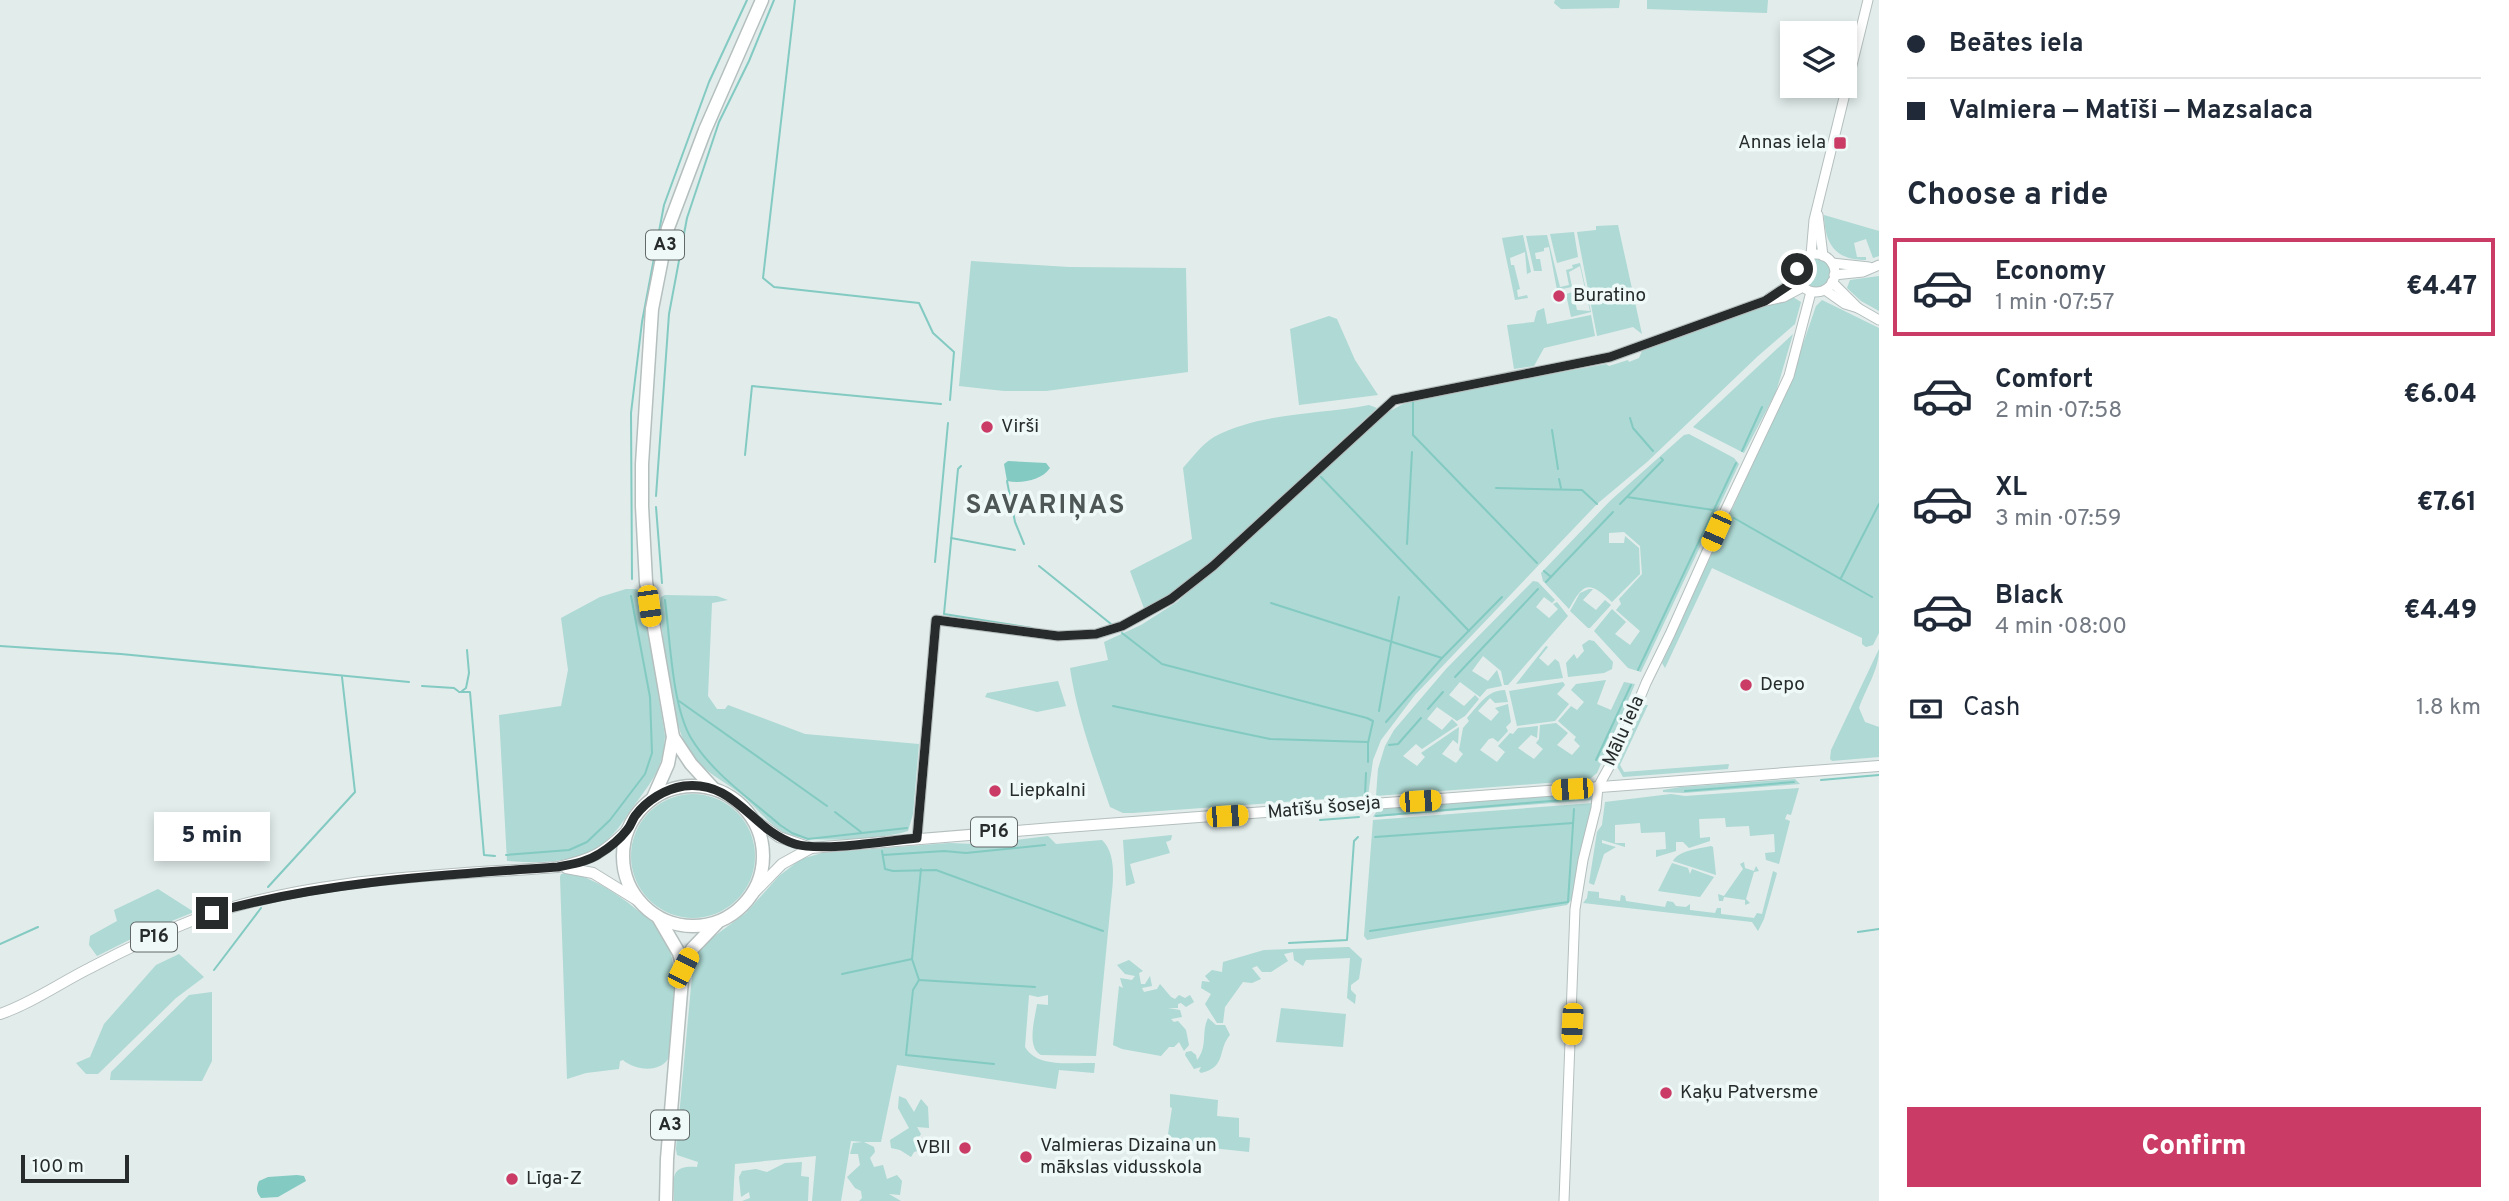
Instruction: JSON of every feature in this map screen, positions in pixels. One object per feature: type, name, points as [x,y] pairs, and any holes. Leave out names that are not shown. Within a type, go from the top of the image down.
[{"type":"highway","name":"A3","points":[[720,920],[705,925],[688,926],[658,916],[640,902],[629,886],[623,848],[628,830],[642,807],[653,798],[667,764],[673,737],[646,582],[642,506],[642,464],[652,309],[668,228],[705,130],[762,0]]},
{"type":"highway","name":"A3","points":[[666,1201],[683,968],[692,949],[703,936],[743,904],[756,885],[763,863],[763,847],[752,818],[731,797],[713,788],[691,764],[673,737]]},
{"type":"highway","points":[[653,798],[682,786],[713,788]]},
{"type":"highway","name":"A3","points":[[658,916],[675,946],[683,968]]},
{"type":"main road","name":"Matīšu šoseja","points":[[743,904],[782,864],[811,848],[1879,766]]},
{"type":"main road","name":"Matīšu šoseja","points":[[752,818],[779,837],[811,848]]},
{"type":"main road","name":"P16","points":[[0,1014],[31,1001],[89,968],[168,930],[212,913],[355,883],[558,867],[598,855],[628,830]]},
{"type":"main road","name":"P16","points":[[558,867],[593,873],[640,902]]},
{"type":"street","points":[[1811,255],[1814,220],[1868,0]]},
{"type":"street","points":[[1817,209],[1823,256]]},
{"type":"street","points":[[1804,286],[1799,264],[1811,255],[1823,256],[1832,263],[1875,266]]},
{"type":"street","points":[[1832,263],[1833,279],[1858,308],[1879,320]]},
{"type":"street","points":[[1825,290],[1833,279],[1863,272],[1875,266]]},
{"type":"street","points":[[917,838],[936,620],[1058,636],[1096,634],[1122,626],[1171,599],[1213,566],[1394,400],[1610,357],[1804,286],[1825,290],[1850,307],[1858,308]]},
{"type":"street","name":"Mālu iela","points":[[1564,1201],[1575,909],[1598,787],[1619,749],[1646,683],[1789,376],[1804,286]]},
{"type":"shaded area","points":[[1555,0],[1620,0],[1619,8],[1561,9],[1554,3]]},
{"type":"shaded area","points":[[1647,0],[1768,0],[1767,13],[1647,9]]},
{"type":"shaded area","points":[[1824,215],[1879,231],[1879,256],[1873,258],[1866,239],[1854,243],[1857,257],[1866,257],[1866,260],[1846,257],[1839,253],[1830,242]]},
{"type":"shaded area","points":[[1618,225],[1642,334],[1633,327],[1597,336],[1577,232],[1596,230],[1596,226]]},
{"type":"shaded area","points":[[1574,232],[1578,257],[1557,263],[1550,234]]},
{"type":"shaded area","points":[[1523,235],[1531,272],[1527,274],[1525,252],[1510,258],[1520,289],[1517,290],[1518,297],[1527,295],[1528,298],[1515,300],[1502,238]]},
{"type":"shaded area","points":[[1547,235],[1560,287],[1569,285],[1566,270],[1580,263],[1591,312],[1571,317],[1566,294],[1573,292],[1577,310],[1590,311],[1580,266],[1569,272],[1572,287],[1557,290],[1549,247],[1535,253],[1536,259],[1540,259],[1542,271],[1534,271],[1526,236]]},
{"type":"shaded area","points":[[1816,259],[1827,263],[1831,274],[1827,285],[1816,289],[1805,285],[1801,274],[1805,263]]},
{"type":"shaded area","points":[[971,261],[1069,267],[1186,268],[1188,372],[1046,391],[1004,391],[959,386]]},
{"type":"shaded area","points":[[1879,276],[1879,311],[1861,301],[1847,288],[1850,280]]},
{"type":"shaded area","points":[[1791,296],[1801,302],[1795,324],[1647,462],[1597,504],[1415,695],[1381,740],[1373,760],[1368,796],[1132,813],[1123,813],[1110,807],[1082,721],[1070,668],[1108,660],[1104,642],[1141,625],[1177,602],[1386,413],[1403,404],[1431,396],[1606,364],[1609,366],[1628,360],[1629,362],[1639,358],[1642,351]]},
{"type":"shaded area","points":[[1822,300],[1879,328],[1879,633],[1873,645],[1866,647],[1862,644],[1862,638],[1712,568],[1665,668],[1662,663],[1790,382],[1816,306]]},
{"type":"shaded area","points":[[1544,308],[1547,324],[1591,315],[1595,336],[1544,348],[1534,366],[1514,369],[1507,325],[1534,322],[1537,311]]},
{"type":"shaded area","points":[[1329,316],[1337,319],[1355,360],[1378,395],[1299,405],[1290,329]]},
{"type":"shaded area","points":[[1793,334],[1776,392],[1744,453],[1693,427]]},
{"type":"shaded area","points":[[1369,405],[1377,408],[1210,562],[1169,596],[1145,611],[1130,571],[1192,539],[1183,468],[1205,443],[1251,423]]},
{"type":"shaded area","points":[[1689,434],[1734,458],[1739,464],[1641,672],[1628,668],[1594,631],[1612,609],[1626,622],[1615,634],[1630,645],[1640,631],[1616,610],[1621,604],[1619,599],[1642,574],[1640,546],[1624,532],[1609,533],[1609,543],[1624,543],[1625,536],[1639,548],[1640,574],[1612,602],[1598,590],[1588,588],[1583,589],[1569,609],[1543,581],[1541,573],[1610,501],[1684,435]]},
{"type":"shaded area","points":[[1008,461],[1046,463],[1050,468],[1042,476],[1031,480],[1007,481],[1004,464]]},
{"type":"shaded area","points":[[1533,581],[1538,582],[1555,600],[1552,603],[1544,597],[1536,607],[1549,618],[1558,609],[1553,604],[1557,602],[1568,616],[1508,685],[1504,685],[1501,671],[1483,656],[1472,671],[1488,681],[1497,670],[1502,686],[1487,689],[1480,697],[1460,682],[1449,695],[1464,706],[1475,695],[1479,699],[1465,716],[1457,721],[1437,707],[1427,719],[1442,730],[1452,719],[1458,725],[1422,749],[1416,744],[1403,756],[1417,766],[1425,757],[1421,753],[1459,727],[1458,744],[1453,740],[1442,754],[1456,763],[1463,754],[1459,750],[1463,728],[1469,721],[1467,718],[1488,695],[1505,690],[1508,702],[1495,703],[1490,698],[1478,711],[1491,721],[1499,712],[1495,708],[1508,704],[1511,722],[1506,727],[1508,731],[1498,742],[1493,738],[1489,739],[1480,750],[1497,762],[1505,752],[1498,746],[1510,733],[1513,734],[1518,728],[1538,726],[1537,738],[1531,735],[1518,748],[1534,759],[1543,749],[1536,743],[1540,725],[1556,723],[1568,733],[1557,745],[1572,755],[1580,746],[1574,740],[1576,737],[1558,721],[1571,706],[1577,710],[1584,702],[1571,690],[1576,684],[1606,680],[1597,704],[1611,710],[1624,682],[1635,684],[1597,773],[1585,780],[1376,796],[1378,769],[1385,746],[1394,730],[1446,669]]},
{"type":"shaded area","points":[[626,589],[636,589],[642,593],[643,599],[665,736],[656,772],[616,830],[591,851],[564,860],[507,861],[499,715],[561,706],[568,670],[561,618],[600,597]]},
{"type":"shaded area","points":[[1593,589],[1583,600],[1596,610],[1605,600],[1611,605],[1588,628],[1570,611],[1580,593]]},
{"type":"shaded area","points":[[717,596],[728,600],[712,603],[708,696],[717,709],[725,709],[728,705],[805,734],[919,744],[913,814],[908,831],[882,836],[825,840],[793,836],[776,828],[741,795],[699,763],[683,739],[674,709],[659,608],[661,597]]},
{"type":"shaded area","points":[[1589,640],[1594,641],[1613,662],[1612,669],[1604,673],[1568,677],[1566,663],[1574,654],[1577,659],[1584,651],[1582,645]]},
{"type":"shaded area","points":[[1546,646],[1548,647],[1539,658],[1548,666],[1555,659],[1559,662],[1563,678],[1516,684]]},
{"type":"shaded area","points":[[1879,649],[1875,672],[1859,708],[1865,722],[1879,727],[1879,757],[1832,761],[1831,750]]},
{"type":"shaded area","points":[[1058,681],[1066,706],[1037,712],[985,697],[987,693]]},
{"type":"shaded area","points":[[1563,682],[1565,685],[1557,694],[1569,704],[1555,721],[1517,726],[1509,691]]},
{"type":"shaded area","points":[[1642,705],[1648,705],[1620,765],[1624,772],[1729,764],[1728,769],[1623,777],[1615,763]]},
{"type":"shaded area","points":[[1795,779],[1800,784],[1684,793],[1663,792],[1681,787]]},
{"type":"shaded area","points":[[1799,788],[1791,815],[1787,814],[1785,819],[1790,821],[1779,864],[1766,860],[1765,853],[1775,852],[1774,834],[1750,836],[1749,826],[1726,827],[1725,818],[1699,819],[1700,838],[1710,837],[1710,841],[1689,848],[1683,842],[1676,842],[1676,851],[1656,857],[1656,850],[1666,849],[1665,832],[1641,833],[1640,823],[1615,825],[1615,843],[1625,843],[1625,847],[1602,840],[1602,843],[1616,847],[1604,854],[1594,885],[1589,883],[1605,802],[1671,794],[1685,796]]},
{"type":"shaded area","points":[[1583,793],[1591,796],[1592,800],[1373,817],[1378,809]]},
{"type":"shaded area","points":[[693,794],[717,799],[737,812],[750,832],[755,856],[750,880],[737,900],[717,913],[693,918],[669,913],[649,900],[636,880],[631,856],[636,832],[649,812],[669,799]]},
{"type":"shaded area","points":[[1593,803],[1579,859],[1573,898],[1567,905],[1367,940],[1364,936],[1373,820]]},
{"type":"shaded area","points":[[1172,835],[1171,840],[1166,842],[1170,853],[1130,864],[1135,883],[1126,886],[1123,840]]},
{"type":"shaded area","points":[[1048,836],[1056,844],[1102,840],[1112,860],[1113,885],[1096,1056],[1041,1055],[1036,1051],[1033,1032],[1037,1004],[1048,1005],[1048,995],[1029,995],[1025,1047],[1038,1059],[1095,1063],[1094,1073],[1059,1070],[1056,1089],[897,1065],[881,1142],[864,1142],[874,1147],[875,1152],[870,1158],[874,1167],[883,1165],[887,1179],[897,1175],[902,1181],[900,1195],[889,1194],[901,1201],[859,1201],[862,1198],[861,1191],[855,1188],[847,1177],[860,1165],[858,1154],[850,1154],[853,1143],[863,1142],[851,1141],[841,1201],[812,1201],[816,1156],[735,1164],[733,1201],[674,1201],[677,1171],[697,1167],[698,1162],[677,1155],[676,1149],[693,965],[700,949],[709,940],[746,913],[779,876],[801,859],[822,853],[949,843],[1000,845]]},
{"type":"shaded area","points":[[1711,846],[1716,875],[1673,861],[1684,852]]},
{"type":"shaded area","points":[[1744,862],[1745,868],[1754,871],[1756,866],[1759,871],[1754,872],[1746,899],[1750,903],[1745,905],[1745,900],[1724,897],[1723,901],[1719,901],[1718,894],[1724,896],[1743,869],[1740,864]]},
{"type":"shaded area","points":[[1672,863],[1688,868],[1690,874],[1692,869],[1714,877],[1700,897],[1658,891]]},
{"type":"shaded area","points":[[1773,871],[1777,873],[1758,931],[1752,922],[1583,903],[1588,891],[1599,892],[1599,898],[1620,901],[1621,895],[1625,896],[1626,901],[1665,907],[1667,901],[1676,906],[1686,907],[1690,904],[1690,910],[1715,913],[1717,908],[1721,908],[1721,914],[1754,918],[1757,913],[1762,914]]},
{"type":"shaded area","points":[[570,873],[600,884],[627,902],[660,930],[667,943],[672,957],[674,991],[669,1057],[661,1066],[641,1068],[623,1060],[620,1061],[619,1069],[586,1073],[567,1079],[560,877],[561,874]]},
{"type":"shaded area","points":[[158,889],[194,912],[147,931],[97,956],[89,945],[90,936],[117,921],[114,910]]},
{"type":"shaded area","points":[[1349,947],[1362,959],[1359,979],[1351,985],[1351,990],[1356,995],[1355,1004],[1347,998],[1350,958],[1306,960],[1303,966],[1294,960],[1293,952],[1284,954],[1288,961],[1271,972],[1262,972],[1257,966],[1252,968],[1261,979],[1252,983],[1243,982],[1225,1007],[1223,1023],[1217,1023],[1205,1004],[1211,994],[1201,988],[1202,981],[1210,982],[1205,976],[1212,970],[1222,972],[1223,962],[1264,950]]},
{"type":"shaded area","points":[[179,954],[204,977],[176,998],[98,1074],[86,1074],[76,1063],[90,1057],[104,1024],[156,965]]},
{"type":"shaded area","points":[[1129,960],[1143,971],[1139,973],[1141,984],[1145,984],[1150,976],[1152,986],[1142,988],[1144,992],[1157,989],[1160,984],[1175,999],[1179,995],[1185,998],[1190,995],[1194,1002],[1186,1007],[1181,1003],[1178,1008],[1168,1008],[1180,1010],[1182,1017],[1171,1019],[1178,1021],[1186,1030],[1189,1045],[1184,1051],[1179,1042],[1174,1047],[1169,1047],[1161,1056],[1113,1045],[1119,986],[1123,988],[1120,978],[1132,980],[1135,976],[1125,974],[1117,965]]},
{"type":"shaded area","points":[[212,992],[212,1061],[202,1081],[110,1080],[111,1072],[189,995]]},
{"type":"shaded area","points":[[1281,1008],[1346,1014],[1343,1047],[1276,1042]]},
{"type":"shaded area","points":[[1208,1018],[1216,1025],[1225,1025],[1230,1035],[1215,1067],[1201,1073],[1201,1067],[1194,1069],[1185,1055],[1191,1051],[1197,1060]]},
{"type":"shaded area","points":[[1170,1094],[1218,1100],[1217,1116],[1239,1118],[1239,1137],[1250,1138],[1249,1152],[1175,1144],[1168,1134],[1172,1108]]},
{"type":"shaded area","points":[[899,1096],[906,1099],[914,1112],[921,1099],[928,1107],[929,1128],[917,1127],[921,1134],[917,1140],[921,1150],[914,1152],[911,1157],[891,1148],[890,1140],[909,1128],[898,1108]]},
{"type":"shaded area","points":[[802,1162],[801,1176],[809,1177],[808,1201],[742,1201],[750,1198],[749,1192],[741,1197],[739,1177],[742,1171],[756,1169],[767,1172],[785,1163]]},
{"type":"shaded area","points":[[304,1176],[306,1181],[278,1197],[261,1198],[258,1194],[259,1181],[268,1177]]},
{"type":"waterway","points":[[632,579],[631,413],[642,322],[664,205],[709,82],[747,0]]},
{"type":"waterway","points":[[656,496],[669,314],[687,218],[719,122],[749,61],[774,0]]},
{"type":"waterway","points":[[795,0],[763,278],[774,287],[919,303],[933,333],[954,352],[950,400]]},
{"type":"waterway","points":[[745,455],[752,386],[941,404]]},
{"type":"waterway","points":[[1413,402],[1413,435],[1537,563]]},
{"type":"waterway","points":[[1742,451],[1762,407]]},
{"type":"waterway","points":[[1630,418],[1633,428],[1653,451]]},
{"type":"waterway","points":[[935,562],[948,423]]},
{"type":"waterway","points":[[1552,430],[1558,469]]},
{"type":"waterway","points":[[1407,544],[1412,452]]},
{"type":"waterway","points":[[1620,504],[1663,460],[1661,458]]},
{"type":"waterway","points":[[1638,670],[1736,463]]},
{"type":"waterway","points":[[961,466],[958,469],[944,614],[1032,628]]},
{"type":"waterway","points":[[1321,477],[1469,631]]},
{"type":"waterway","points":[[1559,479],[1561,488]]},
{"type":"waterway","points":[[1007,481],[1015,522],[1024,544]]},
{"type":"waterway","points":[[1496,488],[1582,490],[1597,504]]},
{"type":"waterway","points":[[1627,497],[1713,510]]},
{"type":"waterway","points":[[1841,578],[1879,504]]},
{"type":"waterway","points":[[656,507],[662,583]]},
{"type":"waterway","points":[[1546,582],[1613,512]]},
{"type":"waterway","points":[[1734,518],[1872,597]]},
{"type":"waterway","points":[[951,538],[1015,550]]},
{"type":"waterway","points":[[1039,566],[1111,624]]},
{"type":"waterway","points":[[1544,571],[1551,577]]},
{"type":"waterway","points":[[1455,677],[1538,589]]},
{"type":"waterway","points":[[506,855],[569,850],[587,842],[610,820],[645,774],[652,753],[650,697],[631,596]]},
{"type":"waterway","points":[[1379,711],[1399,597]]},
{"type":"waterway","points":[[1386,722],[1442,658],[1502,597]]},
{"type":"waterway","points":[[665,600],[676,690],[685,724],[700,751],[720,774],[780,825],[808,839],[907,828]]},
{"type":"waterway","points":[[1271,603],[1442,658]]},
{"type":"waterway","points":[[1122,633],[1162,664],[1373,721],[1368,743],[1368,762]]},
{"type":"waterway","points":[[0,646],[121,654],[409,682]]},
{"type":"waterway","points":[[462,691],[466,688],[469,673],[467,650]]},
{"type":"waterway","points":[[268,887],[355,792],[342,677]]},
{"type":"waterway","points":[[1596,760],[1631,685]]},
{"type":"waterway","points":[[422,686],[454,688],[458,691]]},
{"type":"waterway","points":[[459,692],[470,692],[484,855],[495,856]]},
{"type":"waterway","points":[[1428,709],[1443,692]]},
{"type":"waterway","points":[[679,701],[827,806]]},
{"type":"waterway","points":[[1113,706],[1270,739],[1367,742]]},
{"type":"waterway","points":[[1389,745],[1398,744],[1421,718]]},
{"type":"waterway","points":[[1365,795],[1366,773]]},
{"type":"waterway","points":[[1821,780],[1879,775]]},
{"type":"waterway","points":[[1685,791],[1794,782]]},
{"type":"waterway","points":[[1376,816],[1574,799]]},
{"type":"waterway","points":[[1370,931],[1568,902],[1574,809]]},
{"type":"waterway","points":[[835,812],[861,832]]},
{"type":"waterway","points":[[1320,820],[1359,817]]},
{"type":"waterway","points":[[1375,837],[1573,823]]},
{"type":"waterway","points":[[1289,943],[1347,940],[1354,841],[1358,837]]},
{"type":"waterway","points":[[883,855],[944,851],[966,853],[1045,845]]},
{"type":"waterway","points":[[882,851],[885,869],[936,870],[1103,931]]},
{"type":"waterway","points":[[921,869],[912,959],[919,980],[913,990],[906,1055],[994,1064]]},
{"type":"waterway","points":[[214,970],[261,908]]},
{"type":"waterway","points":[[0,944],[38,927]]},
{"type":"waterway","points":[[1858,932],[1879,929]]},
{"type":"waterway","points":[[842,974],[912,959]]},
{"type":"waterway","points":[[919,980],[1035,987]]},
{"type":"place","name":"Annas iela","points":[[1840,143]]},
{"type":"place","name":"Buratino","points":[[1559,296]]},
{"type":"place","name":"Virši","points":[[987,427]]},
{"type":"place","name":"Depo","points":[[1746,685]]},
{"type":"place","name":"Liepkalni","points":[[995,791]]},
{"type":"place","name":"Kaķu Patversme","points":[[1666,1093]]},
{"type":"place","name":"VBII","points":[[965,1148]]},
{"type":"place","name":"Valmieras Dizaina un mākslas vidusskola","points":[[1026,1157]]},
{"type":"place","name":"Līga-Z","points":[[512,1179]]},
{"type":"district","name":"SAVARIŅAS","points":[[1046,506]]},
{"type":"route","points":[[212,913],[287,894],[342,885],[558,867],[588,860],[628,830],[642,807],[653,798],[682,786],[713,788],[722,792],[779,837],[811,848],[917,838],[936,620],[1058,636],[1096,634],[1122,626],[1171,599],[1213,566],[1394,400],[1610,357],[1765,301],[1798,279],[1797,269]]}]
